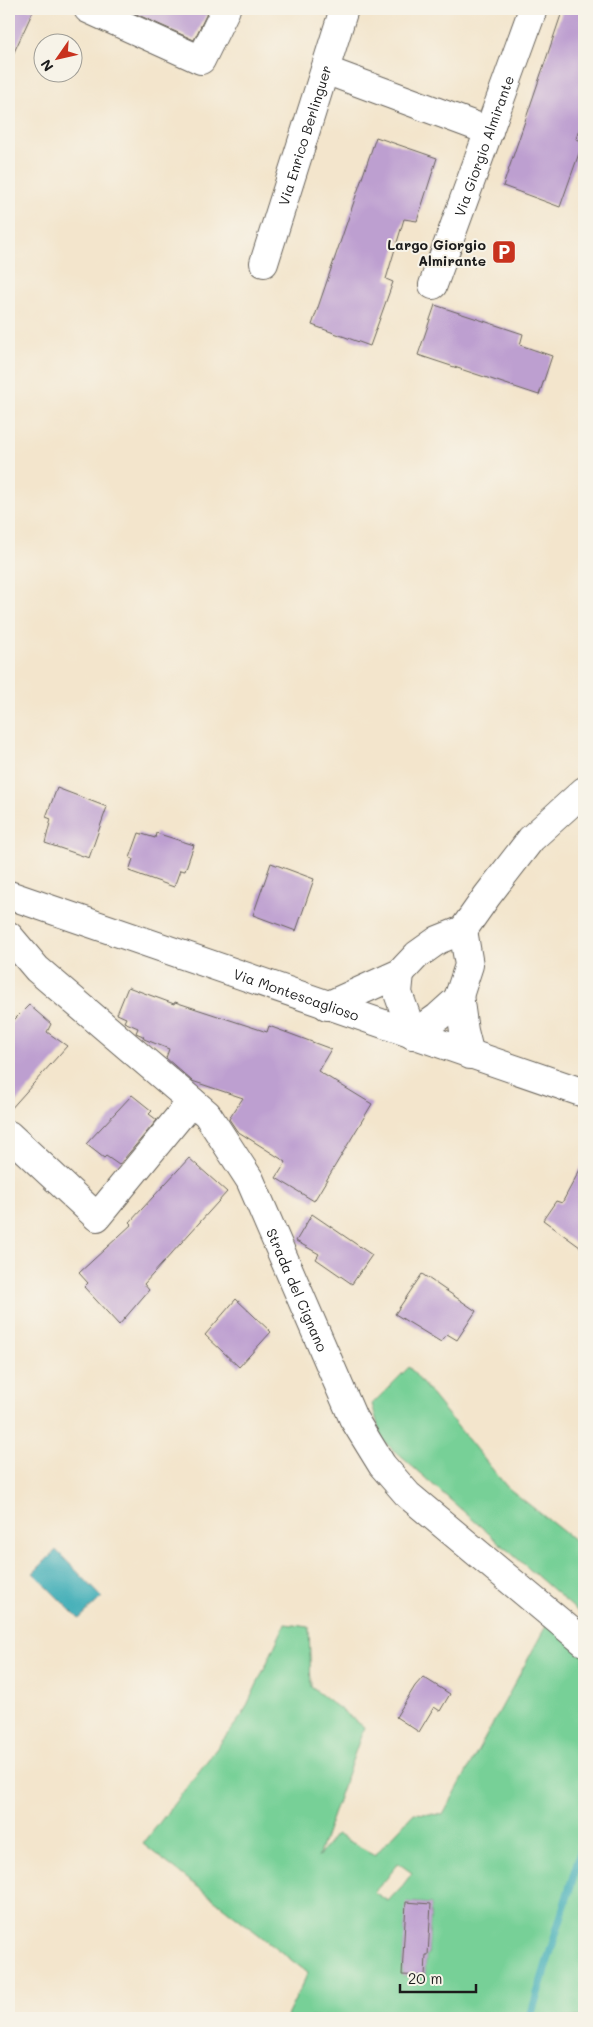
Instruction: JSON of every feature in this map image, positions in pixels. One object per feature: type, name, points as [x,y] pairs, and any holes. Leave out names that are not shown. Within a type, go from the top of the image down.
[{"type":"street","points":[[88,9],[202,60],[226,9]]},
{"type":"street","name":"Via Enrico Berlinguer","points":[[264,262],[344,9]]},
{"type":"street","name":"Via Giorgio Almirante","points":[[434,285],[533,9]]},
{"type":"street","points":[[325,70],[489,130]]},
{"type":"street","points":[[327,1006],[400,973],[416,955],[438,940],[464,930],[487,896],[531,839],[584,791]]},
{"type":"street","name":"Via Montescaglioso","points":[[9,895],[584,1093]]},
{"type":"street","points":[[400,973],[398,993],[413,1035],[438,1018],[458,999],[469,965],[464,930]]},
{"type":"street","name":"Strada del Cignano","points":[[9,936],[37,969],[207,1114],[250,1180],[353,1418],[382,1465],[408,1495],[584,1641]]},
{"type":"street","points":[[459,995],[464,1031],[470,1054]]},
{"type":"street","points":[[9,1135],[97,1217],[192,1101]]},
{"type":"green space","points":[[409,1367],[507,1487],[584,1548],[584,1617],[382,1440],[372,1404]]},
{"type":"green space","points":[[285,1624],[309,1627],[311,1687],[364,1727],[318,1857],[336,1834],[375,1855],[414,1813],[443,1815],[547,1624],[584,1654],[584,2018],[286,2018],[308,1973],[143,1844],[243,1714]],"holes":[[[398,1863],[412,1873],[388,1901],[374,1892]],[[407,1902],[431,1904],[425,1976],[402,1975]]]},
{"type":"water","points":[[56,1550],[102,1597],[79,1619],[33,1573]]},
{"type":"building","points":[[9,9],[34,9],[9,63]]},
{"type":"building","points":[[125,9],[209,9],[194,40]]},
{"type":"building","points":[[563,9],[584,9],[584,114],[576,139],[583,142],[560,207],[503,186]]},
{"type":"building","points":[[376,137],[437,158],[417,221],[404,219],[386,279],[393,282],[370,346],[312,325]]},
{"type":"building","points":[[435,305],[523,334],[520,345],[552,356],[539,395],[418,355]]},
{"type":"building","points":[[57,788],[107,807],[89,858],[45,843],[51,819],[46,817]]},
{"type":"building","points":[[139,833],[155,838],[156,833],[194,845],[185,871],[180,870],[174,887],[129,871],[133,859],[130,858]]},
{"type":"building","points":[[271,863],[314,879],[296,931],[253,915]]},
{"type":"building","points":[[128,987],[174,1004],[175,1002],[267,1032],[269,1026],[331,1049],[318,1071],[372,1104],[314,1201],[276,1178],[286,1162],[237,1131],[229,1119],[243,1098],[192,1081],[166,1058],[169,1049],[144,1039],[143,1036],[136,1033],[138,1028],[124,1022],[126,1018],[117,1014]]},
{"type":"building","points":[[29,1005],[51,1024],[47,1032],[67,1046],[9,1111],[9,1025]]},
{"type":"building","points":[[132,1095],[152,1111],[149,1114],[157,1120],[119,1165],[106,1156],[104,1158],[86,1144]]},
{"type":"building","points":[[189,1158],[227,1192],[144,1284],[149,1290],[119,1325],[84,1287],[88,1283],[79,1273],[132,1224],[130,1222]]},
{"type":"building","points":[[584,1162],[584,1250],[543,1220],[556,1201],[562,1203]]},
{"type":"building","points":[[312,1214],[372,1255],[352,1284],[316,1259],[319,1254],[296,1241]]},
{"type":"building","points":[[422,1274],[476,1311],[457,1340],[447,1334],[441,1342],[395,1314]]},
{"type":"building","points":[[236,1299],[271,1332],[239,1367],[205,1335]]},
{"type":"building","points":[[423,1677],[450,1694],[440,1711],[434,1707],[419,1732],[396,1717],[415,1686]]},
{"type":"building","points":[[406,1902],[431,1904],[425,1976],[402,1975]]},
{"type":"waterway","points":[[530,2018],[584,1841]]},
{"type":"place","name":"Largo Giorgio Almirante","points":[[504,252]]}]
